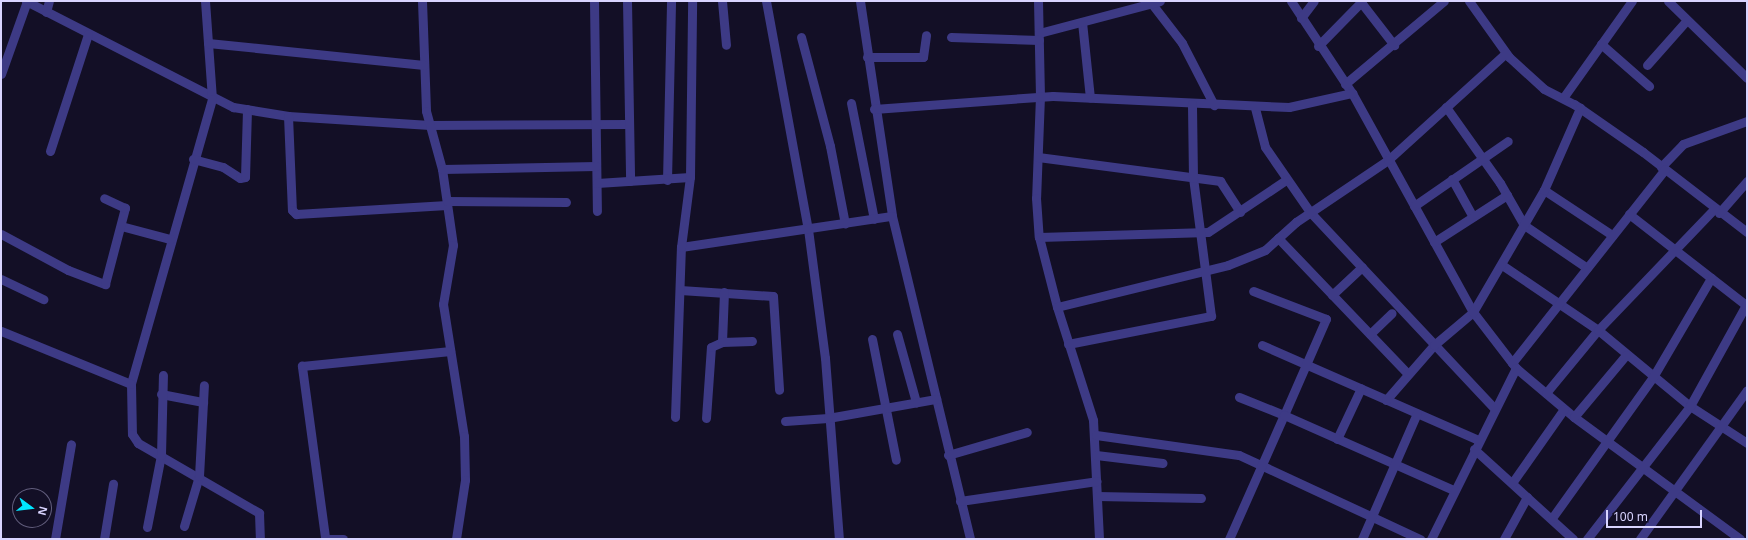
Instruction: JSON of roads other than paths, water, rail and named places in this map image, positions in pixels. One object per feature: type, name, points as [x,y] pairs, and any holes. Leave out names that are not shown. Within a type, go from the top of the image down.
[{"type":"street","points":[[1,74],[26,1],[212,99],[247,109],[288,116],[430,125],[629,124]]},
{"type":"street","points":[[46,12],[49,1]]},
{"type":"street","points":[[205,1],[212,99],[170,239],[131,384],[132,434],[138,443],[199,476],[258,513],[260,539]]},
{"type":"street","points":[[422,1],[424,65],[430,125],[442,169],[453,245],[443,304],[464,436],[465,480],[456,539]]},
{"type":"street","points":[[594,1],[597,211]]},
{"type":"street","points":[[627,1],[630,181]]},
{"type":"street","points":[[667,180],[671,1]]},
{"type":"street","points":[[676,417],[681,247],[690,177],[692,1]]},
{"type":"street","points":[[722,1],[726,45]]},
{"type":"street","points":[[766,1],[808,229],[825,358],[828,418],[839,538]]},
{"type":"street","points":[[860,1],[874,109],[892,216],[948,455],[970,539]]},
{"type":"street","points":[[1038,1],[1040,96],[1038,157],[1039,237],[1057,307],[1096,435],[1099,539]]},
{"type":"street","points":[[1291,1],[1318,46],[1352,93],[1473,312],[1514,365],[1564,409],[1609,444],[1673,492],[1740,539]]},
{"type":"street","points":[[1301,18],[1314,1]]},
{"type":"street","points":[[1318,46],[1361,1],[1394,45]]},
{"type":"street","points":[[1345,84],[1394,45],[1444,1]]},
{"type":"street","points":[[1469,1],[1506,53],[1544,88],[1580,108],[1663,168],[1717,211],[1747,232]]},
{"type":"street","points":[[1563,98],[1632,1]]},
{"type":"street","points":[[1668,1],[1747,78]]},
{"type":"street","points":[[951,37],[1039,36],[1082,22],[1151,3],[1182,43],[1214,105]]},
{"type":"street","points":[[1647,64],[1687,20]]},
{"type":"street","points":[[1082,22],[1090,98]]},
{"type":"street","points":[[50,151],[88,34]]},
{"type":"street","points":[[867,57],[923,57],[926,35]]},
{"type":"street","points":[[800,37],[830,146],[845,224]]},
{"type":"street","points":[[208,43],[424,65]]},
{"type":"street","points":[[1601,44],[1649,86]]},
{"type":"street","points":[[1057,307],[1202,271],[1265,250],[1310,212],[1388,160],[1506,53]]},
{"type":"street","points":[[874,109],[1040,96],[1255,108],[1289,107],[1352,93]]},
{"type":"street","points":[[851,103],[874,219]]},
{"type":"street","points":[[1068,344],[1211,316],[1202,271],[1193,178],[1192,104]]},
{"type":"street","points":[[1446,107],[1507,195],[1524,225],[1587,268]]},
{"type":"street","points":[[1255,108],[1265,147],[1286,180],[1310,212],[1494,409]]},
{"type":"street","points":[[1386,400],[1434,345],[1473,312],[1502,265],[1544,190],[1580,108]]},
{"type":"street","points":[[193,159],[223,167],[240,178],[244,177],[247,109]]},
{"type":"street","points":[[288,116],[292,210],[296,214],[447,203],[566,202]]},
{"type":"street","points":[[1432,539],[1453,490],[1494,409],[1514,365],[1561,305],[1587,268],[1683,144],[1747,121]]},
{"type":"street","points":[[1414,206],[1508,141]]},
{"type":"street","points":[[1038,157],[1220,181],[1240,212]]},
{"type":"street","points":[[442,169],[596,166]]},
{"type":"street","points":[[597,183],[667,180],[690,177]]},
{"type":"street","points":[[1452,179],[1473,217]]},
{"type":"street","points":[[1039,237],[1198,233],[1215,229],[1286,180]]},
{"type":"street","points":[[1546,393],[1598,330],[1675,250],[1747,181]]},
{"type":"street","points":[[1544,190],[1612,235]]},
{"type":"street","points":[[1434,242],[1507,195]]},
{"type":"street","points":[[1,234],[68,270],[105,284],[125,206],[104,198]]},
{"type":"street","points":[[1587,539],[1640,467],[1690,406],[1747,304],[1629,214]]},
{"type":"street","points":[[681,247],[892,216]]},
{"type":"street","points":[[121,226],[170,239]]},
{"type":"street","points":[[1278,238],[1408,374]]},
{"type":"street","points":[[1502,265],[1598,330],[1626,355],[1690,406],[1747,443]]},
{"type":"street","points":[[1332,295],[1362,267]]},
{"type":"street","points":[[1552,518],[1609,444],[1654,377],[1712,278]]},
{"type":"street","points":[[1,279],[43,299]]},
{"type":"street","points":[[680,290],[769,294],[775,298],[779,390]]},
{"type":"street","points":[[1229,539],[1305,364],[1324,324],[1324,315],[1253,291]]},
{"type":"street","points":[[722,342],[724,292]]},
{"type":"street","points":[[1370,334],[1392,313]]},
{"type":"street","points":[[1,331],[131,384]]},
{"type":"street","points":[[897,334],[916,402]]},
{"type":"street","points":[[872,339],[888,407],[896,460]]},
{"type":"street","points":[[706,418],[711,347],[722,342],[752,342]]},
{"type":"street","points":[[1262,345],[1478,440]]},
{"type":"street","points":[[343,539],[325,538],[302,366],[450,351]]},
{"type":"street","points":[[1574,417],[1626,355]]},
{"type":"street","points":[[147,527],[161,455],[162,375]]},
{"type":"street","points":[[184,526],[199,476],[204,385]]},
{"type":"street","points":[[1337,439],[1361,388]]},
{"type":"street","points":[[1640,539],[1747,390]]},
{"type":"street","points":[[161,394],[203,402]]},
{"type":"street","points":[[1239,397],[1395,463],[1453,490]]},
{"type":"street","points":[[785,421],[828,418],[936,399]]},
{"type":"street","points":[[1512,483],[1564,409]]},
{"type":"street","points":[[1362,539],[1417,413]]},
{"type":"street","points":[[948,455],[1027,432]]},
{"type":"street","points":[[1096,435],[1239,455],[1261,464],[1291,482],[1372,515],[1420,539]]},
{"type":"street","points":[[55,539],[71,444]]},
{"type":"street","points":[[1474,449],[1552,518],[1573,539]]},
{"type":"street","points":[[1096,455],[1163,463]]},
{"type":"street","points":[[960,501],[1097,481]]},
{"type":"street","points":[[104,539],[113,484]]},
{"type":"street","points":[[1097,496],[1201,498]]},
{"type":"street","points":[[1504,539],[1527,497]]}]
